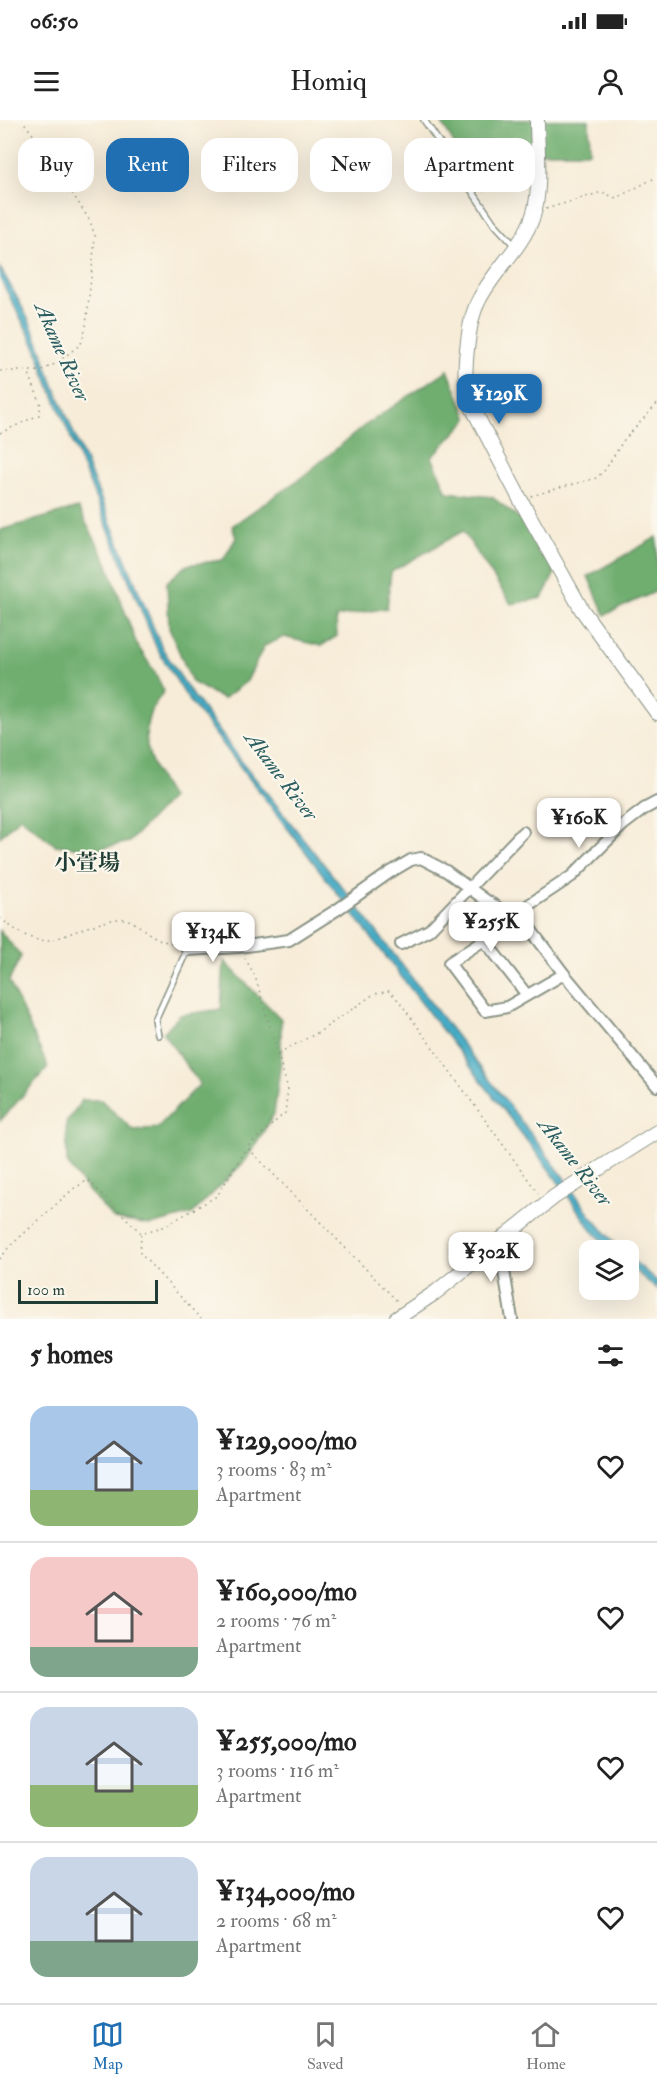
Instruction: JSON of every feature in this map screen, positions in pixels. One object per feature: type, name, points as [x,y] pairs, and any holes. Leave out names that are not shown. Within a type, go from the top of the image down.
[{"type":"street","points":[[537,120],[537,187],[534,213],[528,229],[483,293],[472,316],[466,358],[465,388],[470,403],[520,499],[582,610],[657,713]]},
{"type":"street","points":[[564,974],[507,1006],[484,1011],[449,963],[484,940],[512,916],[572,876],[623,825],[657,802]]},
{"type":"street","points":[[401,944],[429,930],[523,832]]},
{"type":"street","points":[[187,950],[289,940],[396,868],[411,860],[421,858],[446,871],[487,901],[528,926],[564,974],[657,1086]]},
{"type":"street","points":[[484,940],[527,995]]},
{"type":"street","points":[[401,1315],[436,1292],[550,1200],[657,1132]]},
{"type":"street","points":[[499,1241],[512,1319]]},
{"type":"lane","points":[[424,120],[493,222],[516,248]]},
{"type":"lane","points":[[158,1035],[155,1020],[187,950]]},
{"type":"path","points":[[0,371],[40,371],[55,364],[81,344],[86,326],[95,236],[90,221],[44,149],[22,120]]},
{"type":"path","points":[[534,213],[602,192],[616,198],[657,177]]},
{"type":"path","points":[[0,433],[39,415],[41,405],[28,370]]},
{"type":"path","points":[[520,499],[596,478],[605,470],[623,441],[657,404]]},
{"type":"path","points":[[0,918],[28,938],[42,942],[59,939],[96,924],[123,919],[139,925],[154,937],[187,950]]},
{"type":"path","points":[[141,1233],[163,1227],[217,1196],[247,1147],[285,1113],[288,1089],[255,976],[239,946]]},
{"type":"path","points":[[278,1053],[319,1032],[374,994],[389,991],[399,1001],[550,1200]]},
{"type":"path","points":[[247,1147],[401,1315]]},
{"type":"path","points":[[0,1259],[9,1247],[73,1189],[88,1180],[141,1233],[140,1253],[201,1319]]},
{"type":"green space","points":[[440,120],[589,120],[590,152],[535,152],[535,138],[451,138]]},
{"type":"green space","points":[[448,370],[468,419],[432,457],[447,492],[492,497],[532,528],[555,573],[542,598],[511,604],[463,531],[391,572],[387,608],[336,617],[337,636],[321,646],[284,637],[264,646],[247,681],[223,699],[192,682],[169,628],[167,582],[187,565],[223,560],[236,538],[232,526],[302,477],[364,426]]},
{"type":"green space","points":[[78,508],[107,562],[137,645],[164,691],[151,711],[146,735],[150,757],[171,798],[129,842],[94,850],[55,845],[20,817],[0,837],[0,530]]},
{"type":"green space","points":[[657,537],[657,591],[605,615],[588,576]]},
{"type":"green space","points":[[0,931],[21,956],[9,981],[48,1067],[0,1121]]},
{"type":"green space","points":[[224,961],[281,1019],[281,1060],[274,1114],[246,1160],[192,1214],[151,1225],[114,1219],[67,1163],[66,1123],[82,1100],[101,1100],[133,1130],[157,1128],[200,1084],[163,1033],[180,1015],[221,1009]]},
{"type":"water","points":[[0,268],[33,330],[162,648],[187,687],[242,762],[354,902],[560,1172],[590,1215],[612,1240],[602,1240],[591,1229],[554,1176],[186,696],[157,649],[37,350],[0,278]]},
{"type":"water","points":[[639,1266],[657,1281],[657,1289],[639,1274]]},
{"type":"district","name":"小萱場","points":[[87,863]]},
{"type":"water label","name":"Akame River","points":[[62,352]]},
{"type":"water label","name":"Akame River","points":[[281,776]]},
{"type":"water label","name":"Akame River","points":[[575,1162]]}]
